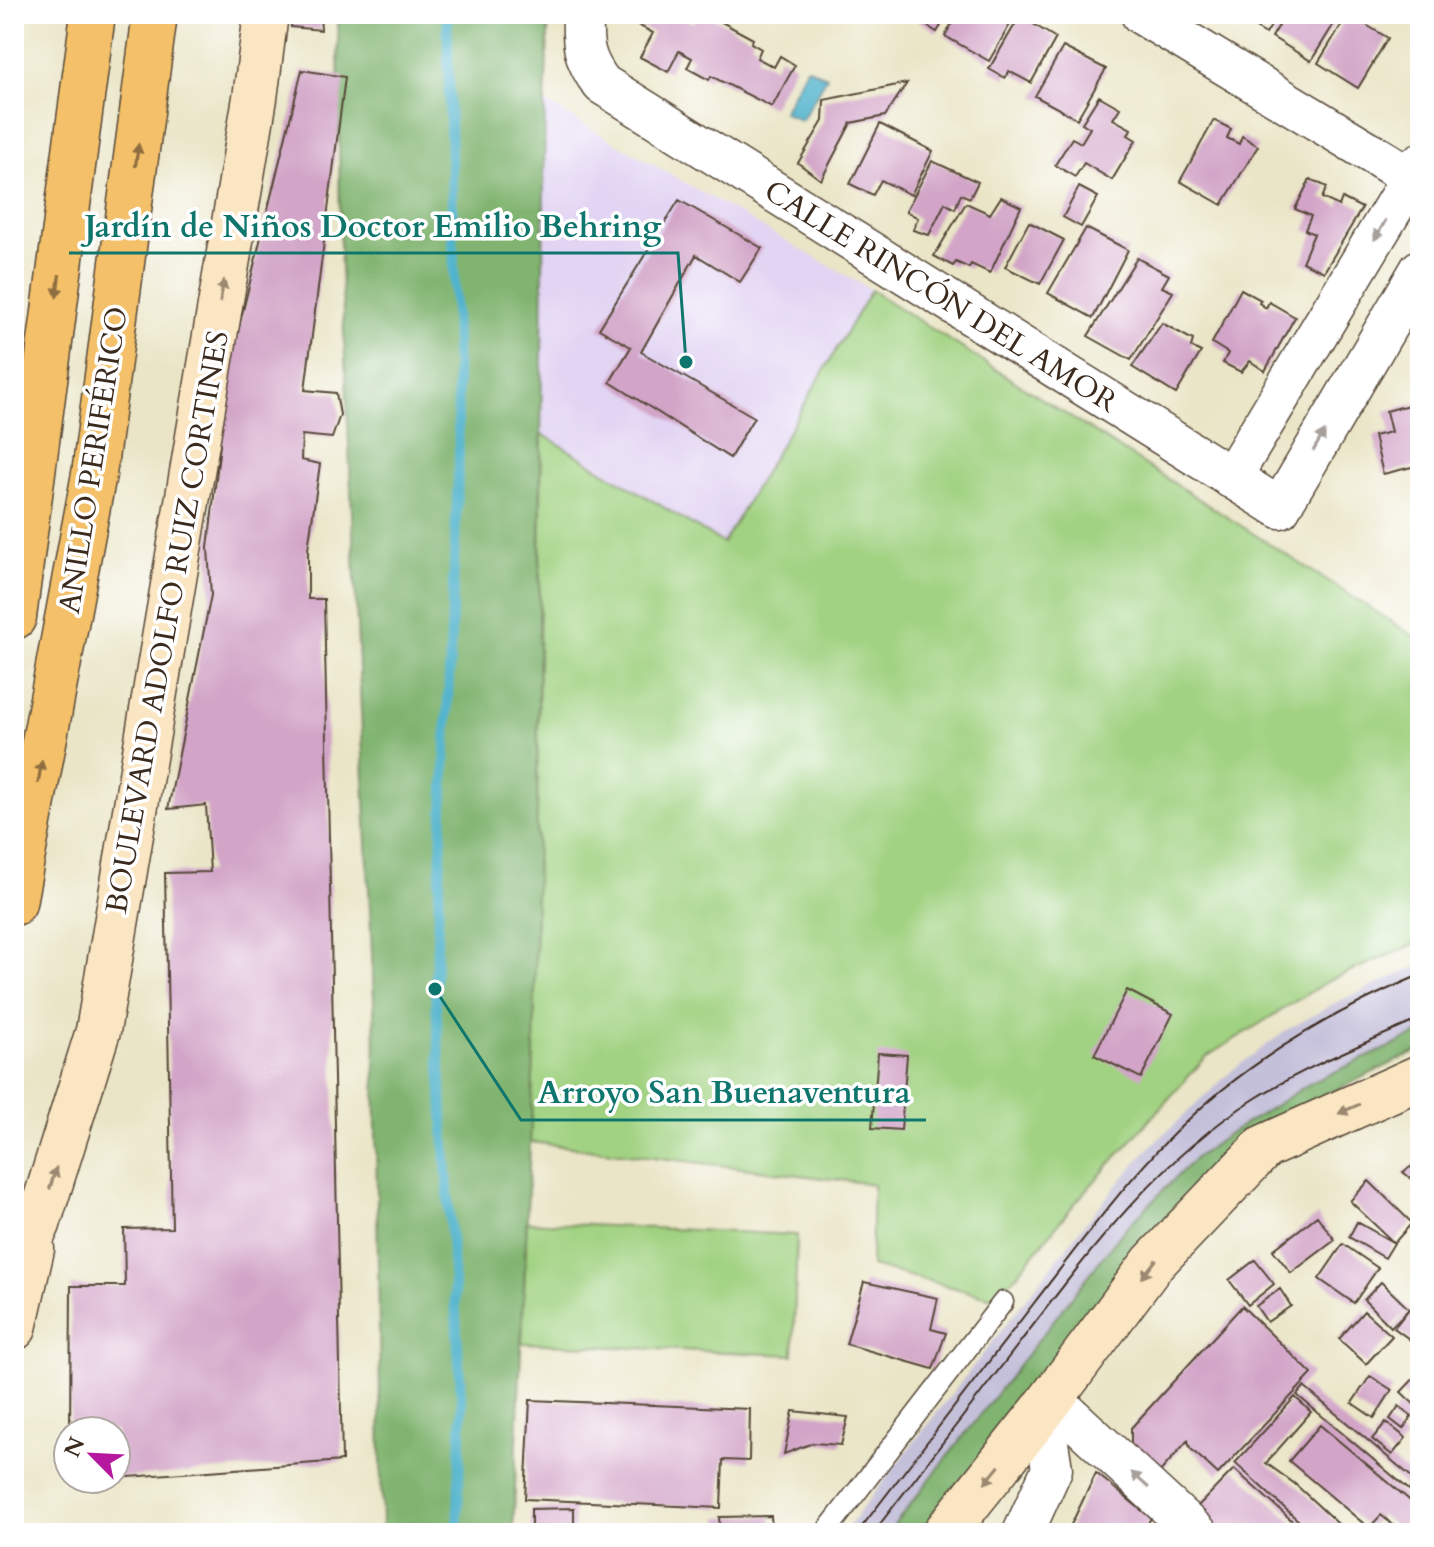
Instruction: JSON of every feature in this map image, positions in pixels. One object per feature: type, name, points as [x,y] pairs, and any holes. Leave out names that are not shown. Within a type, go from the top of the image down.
[{"type":"highway","name":"ANILLO PERIFÉRICO","points":[[14,617],[93,14]]},
{"type":"highway","name":"ANILLO PERIFÉRICO","points":[[14,903],[94,474],[155,14]]},
{"type":"main road","name":"BOULEVARD ADOLFO RUIZ CORTINES","points":[[14,1328],[38,1224],[98,1031],[255,98],[266,14]]},
{"type":"main road","points":[[945,1533],[1048,1404],[1153,1263],[1264,1147],[1420,1077]]},
{"type":"main road","name":"BOULEVARD ADOLFO RUIZ CORTINES","points":[[14,1276],[38,1224]]},
{"type":"street","name":"CALLE RINCÓN DEL AMOR","points":[[583,14],[582,42],[587,65],[602,84],[1280,508],[1407,320]]},
{"type":"street","points":[[1141,14],[1416,170],[1231,478]]},
{"type":"street","points":[[1349,284],[1407,320],[1420,270]]},
{"type":"street","points":[[1023,1533],[1052,1469],[1048,1404]]},
{"type":"street","points":[[1048,1404],[1197,1533]]},
{"type":"lane","points":[[825,1533],[1003,1302]]},
{"type":"shaded area","points":[[545,102],[871,290],[723,543],[542,434]]},
{"type":"shaded area","points":[[1420,965],[1420,1033],[1311,1083],[1194,1159],[1123,1230],[888,1533],[843,1533],[1086,1222],[1147,1150],[1235,1068],[1287,1030],[1333,1004]]},
{"type":"green space","points":[[338,14],[549,14],[545,102],[534,1055],[513,1533],[382,1533],[374,1000],[340,247]]},
{"type":"green space","points":[[871,290],[1420,640],[1420,942],[1330,980],[1206,1057],[1075,1203],[997,1299],[871,1266],[873,1184],[530,1142],[534,1055],[542,434],[723,543]]},
{"type":"green space","points":[[1420,1033],[1420,1050],[1323,1096],[1085,1322],[922,1533],[888,1533],[1124,1230],[1194,1159],[1311,1083]]},
{"type":"green space","points":[[527,1222],[797,1235],[793,1355],[522,1343]]},
{"type":"water","points":[[807,67],[827,77],[801,121],[783,112]]},
{"type":"building","points":[[292,14],[320,14],[321,30],[291,27]]},
{"type":"building","points":[[644,14],[676,14],[694,23],[699,14],[707,14],[753,39],[751,43],[761,49],[757,58],[774,67],[780,56],[795,65],[772,107],[711,76],[709,80],[687,68],[692,58],[679,51],[668,72],[640,57],[653,33],[638,25]]},
{"type":"building","points":[[908,14],[948,14],[937,32]]},
{"type":"building","points":[[957,14],[1016,14],[989,61],[945,36]]},
{"type":"building","points":[[1233,14],[1278,14],[1266,34]]},
{"type":"building","points":[[1286,14],[1340,14],[1311,61],[1272,37]]},
{"type":"building","points":[[1348,14],[1388,38],[1358,88],[1318,63]]},
{"type":"building","points":[[1020,16],[1056,38],[1031,83],[1009,71],[1005,78],[989,69]]},
{"type":"building","points":[[1063,47],[1106,69],[1077,119],[1035,96]]},
{"type":"building","points":[[302,70],[345,77],[305,390],[336,393],[340,415],[332,438],[302,435],[301,460],[320,464],[308,549],[308,599],[324,599],[342,1461],[132,1477],[132,1415],[70,1415],[71,1286],[125,1286],[124,1229],[172,1228],[165,873],[210,872],[206,805],[168,809],[211,595],[208,548],[220,444],[211,441]]},
{"type":"building","points":[[907,83],[885,116],[851,123],[821,180],[798,163],[823,121],[824,100]]},
{"type":"building","points":[[1099,96],[1120,108],[1113,119],[1131,129],[1128,135],[1136,140],[1112,180],[1084,163],[1075,177],[1055,165],[1072,138],[1081,143],[1090,128],[1082,123]]},
{"type":"building","points":[[1214,120],[1231,129],[1227,138],[1239,144],[1242,136],[1258,146],[1222,205],[1180,181]]},
{"type":"building","points":[[880,124],[933,151],[911,195],[881,180],[873,195],[850,184]]},
{"type":"building","points":[[932,161],[978,182],[970,198],[961,194],[955,209],[945,203],[929,235],[913,230],[918,218],[906,211]]},
{"type":"building","points":[[1310,179],[1327,187],[1322,198],[1339,206],[1342,198],[1362,208],[1324,272],[1302,262],[1314,234],[1305,230],[1311,216],[1295,209]]},
{"type":"building","points":[[1079,187],[1098,197],[1081,227],[1063,217]]},
{"type":"building","points":[[1001,197],[1021,207],[990,273],[971,264],[969,268],[956,262],[953,266],[934,256],[966,203],[990,214]]},
{"type":"building","points":[[679,200],[762,248],[740,282],[696,255],[641,352],[754,417],[730,458],[610,382],[631,347],[599,329]]},
{"type":"building","points":[[1029,222],[1064,240],[1040,284],[1005,267]]},
{"type":"building","points":[[1086,228],[1128,250],[1093,318],[1048,293]]},
{"type":"building","points":[[1137,258],[1169,275],[1162,287],[1173,292],[1131,360],[1088,336]]},
{"type":"building","points":[[1241,289],[1261,300],[1259,303],[1266,308],[1269,302],[1295,317],[1265,371],[1250,361],[1241,372],[1223,363],[1228,353],[1212,343]]},
{"type":"building","points":[[1162,323],[1193,340],[1191,347],[1201,352],[1176,394],[1132,367]]},
{"type":"building","points":[[1420,402],[1420,476],[1416,466],[1383,474],[1374,436],[1391,432],[1386,411]]},
{"type":"building","points":[[1127,990],[1173,1014],[1141,1078],[1094,1055]]},
{"type":"building","points":[[878,1053],[907,1055],[901,1130],[872,1128]]},
{"type":"building","points":[[1420,1161],[1420,1186],[1403,1172]]},
{"type":"building","points":[[1369,1181],[1412,1223],[1394,1243],[1350,1201]]},
{"type":"building","points":[[1317,1216],[1335,1240],[1291,1273],[1273,1250]]},
{"type":"building","points":[[1357,1222],[1394,1243],[1385,1258],[1349,1237]]},
{"type":"building","points":[[1343,1244],[1378,1268],[1354,1303],[1319,1279]]},
{"type":"building","points":[[1255,1260],[1274,1284],[1248,1305],[1229,1280]]},
{"type":"building","points":[[864,1282],[938,1298],[931,1329],[946,1333],[933,1369],[846,1344]]},
{"type":"building","points":[[1381,1282],[1409,1309],[1391,1327],[1364,1300]]},
{"type":"building","points":[[1280,1289],[1291,1306],[1267,1322],[1256,1306]]},
{"type":"building","points":[[1242,1306],[1312,1374],[1218,1474],[1190,1448],[1188,1440],[1159,1473],[1131,1448],[1131,1428]]},
{"type":"building","points":[[1409,1309],[1420,1317],[1420,1330],[1412,1341],[1394,1328]]},
{"type":"building","points":[[1364,1311],[1392,1336],[1366,1364],[1339,1339]]},
{"type":"building","points":[[1420,1372],[1420,1410],[1401,1392]]},
{"type":"building","points":[[1370,1376],[1392,1390],[1374,1418],[1352,1403]]},
{"type":"building","points":[[1304,1387],[1420,1484],[1420,1499],[1297,1395]]},
{"type":"building","points":[[1295,1397],[1311,1412],[1266,1463],[1295,1484],[1348,1533],[1312,1533],[1235,1463]]},
{"type":"building","points":[[530,1400],[750,1409],[749,1461],[723,1460],[721,1508],[525,1499]]},
{"type":"building","points":[[1399,1406],[1412,1416],[1403,1429],[1390,1419]]},
{"type":"building","points":[[793,1411],[848,1417],[841,1445],[813,1443],[784,1454]]},
{"type":"building","points":[[1386,1422],[1406,1438],[1392,1455],[1372,1439]]},
{"type":"building","points":[[1320,1425],[1420,1509],[1420,1533],[1403,1533],[1381,1515],[1369,1528],[1289,1461]]},
{"type":"building","points":[[1234,1469],[1306,1533],[1220,1533],[1196,1508]]},
{"type":"building","points":[[1096,1473],[1151,1518],[1142,1533],[1067,1533]]},
{"type":"building","points":[[574,1508],[574,1533],[531,1533],[531,1509]]},
{"type":"building","points":[[771,1516],[772,1533],[720,1533],[719,1517]]},
{"type":"waterway","points":[[447,14],[459,455],[435,989],[462,1409],[457,1533]]},
{"type":"tram line","points":[[857,1533],[1099,1218],[1145,1164],[1195,1113],[1245,1072],[1292,1040],[1367,999],[1420,975]]},
{"type":"tram line","points":[[873,1533],[1073,1274],[1157,1178],[1221,1122],[1275,1086],[1420,1019]]},
{"type":"place","name":"Jardín de Niños Doctor Emilio Behring","points":[[686,362]]},
{"type":"place","name":"Arroyo San Buenaventura","points":[[435,989]]}]
